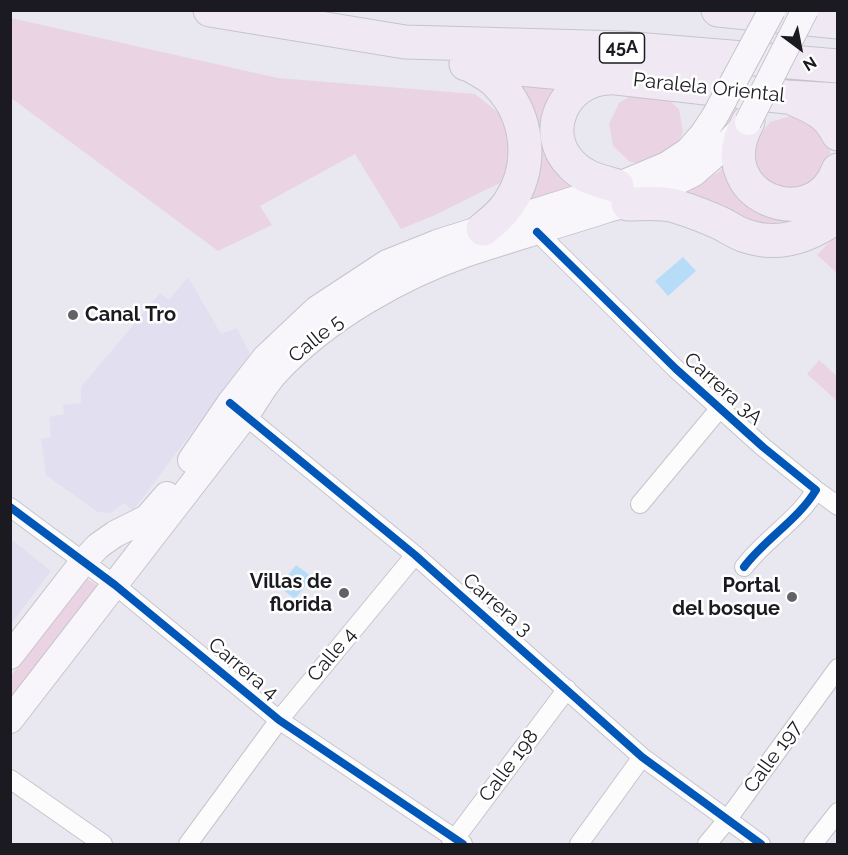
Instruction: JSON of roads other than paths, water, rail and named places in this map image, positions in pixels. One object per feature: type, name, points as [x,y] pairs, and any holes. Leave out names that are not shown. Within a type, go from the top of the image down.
[{"type":"highway","name":"45A","points":[[210,10],[405,42],[623,48],[837,66]]},
{"type":"highway","points":[[718,10],[837,22]]},
{"type":"highway","name":"Paralela Oriental","points":[[405,42],[466,63],[787,97],[837,100]]},
{"type":"highway","points":[[466,63],[497,83],[509,98],[524,132],[526,150],[519,186],[510,203],[483,229]]},
{"type":"highway","points":[[616,78],[605,78],[583,84],[574,91],[561,110],[557,132],[559,143],[569,163],[578,171],[623,195],[672,205],[714,221],[742,235],[763,240],[788,240],[798,237],[818,229],[837,215]]},
{"type":"highway","points":[[787,97],[824,114],[837,134]]},
{"type":"highway","points":[[748,122],[741,134],[738,147],[741,172],[748,184],[768,200],[788,204],[807,201],[819,195],[829,186],[837,170]]},
{"type":"main road","name":"Calle 5","points":[[10,656],[83,562],[115,534],[147,518],[238,409],[297,352],[328,327],[378,293],[421,272],[466,254],[537,232],[623,195],[688,151],[703,135],[715,116],[772,10]]},
{"type":"main road","name":"Calle 5","points":[[10,720],[115,585],[238,409],[266,358],[317,309],[387,263],[437,243],[483,229],[623,195],[658,191],[694,173],[748,122],[805,10]]},
{"type":"street","name":"Carrera 3A","points":[[537,232],[676,369],[763,447],[837,506]]},
{"type":"street","points":[[640,504],[720,408]]},
{"type":"street","name":"Carrera 3","points":[[238,409],[415,555],[642,757],[761,844]]},
{"type":"street","points":[[744,567],[797,514],[816,490]]},
{"type":"street","name":"Carrera 4","points":[[10,507],[115,585],[279,720],[457,842]]},
{"type":"street","name":"Calle 4","points":[[188,844],[279,720],[415,555]]},
{"type":"street","name":"Calle 197","points":[[707,844],[727,820],[837,668]]},
{"type":"street","name":"Calle 198","points":[[457,842],[567,688]]},
{"type":"street","points":[[579,844],[642,757]]},
{"type":"street","points":[[10,779],[103,844]]},
{"type":"street","points":[[813,844],[837,812]]},
{"type":"water","points":[[683,257],[696,271],[668,296],[655,281]]},
{"type":"water","points":[[296,565],[312,577],[295,599],[279,587]]},
{"type":"place","name":"Canal Tro","points":[[73,315]]},
{"type":"place","name":"Villas de florida","points":[[344,593]]},
{"type":"place","name":"Portal del bosque","points":[[792,597]]}]
